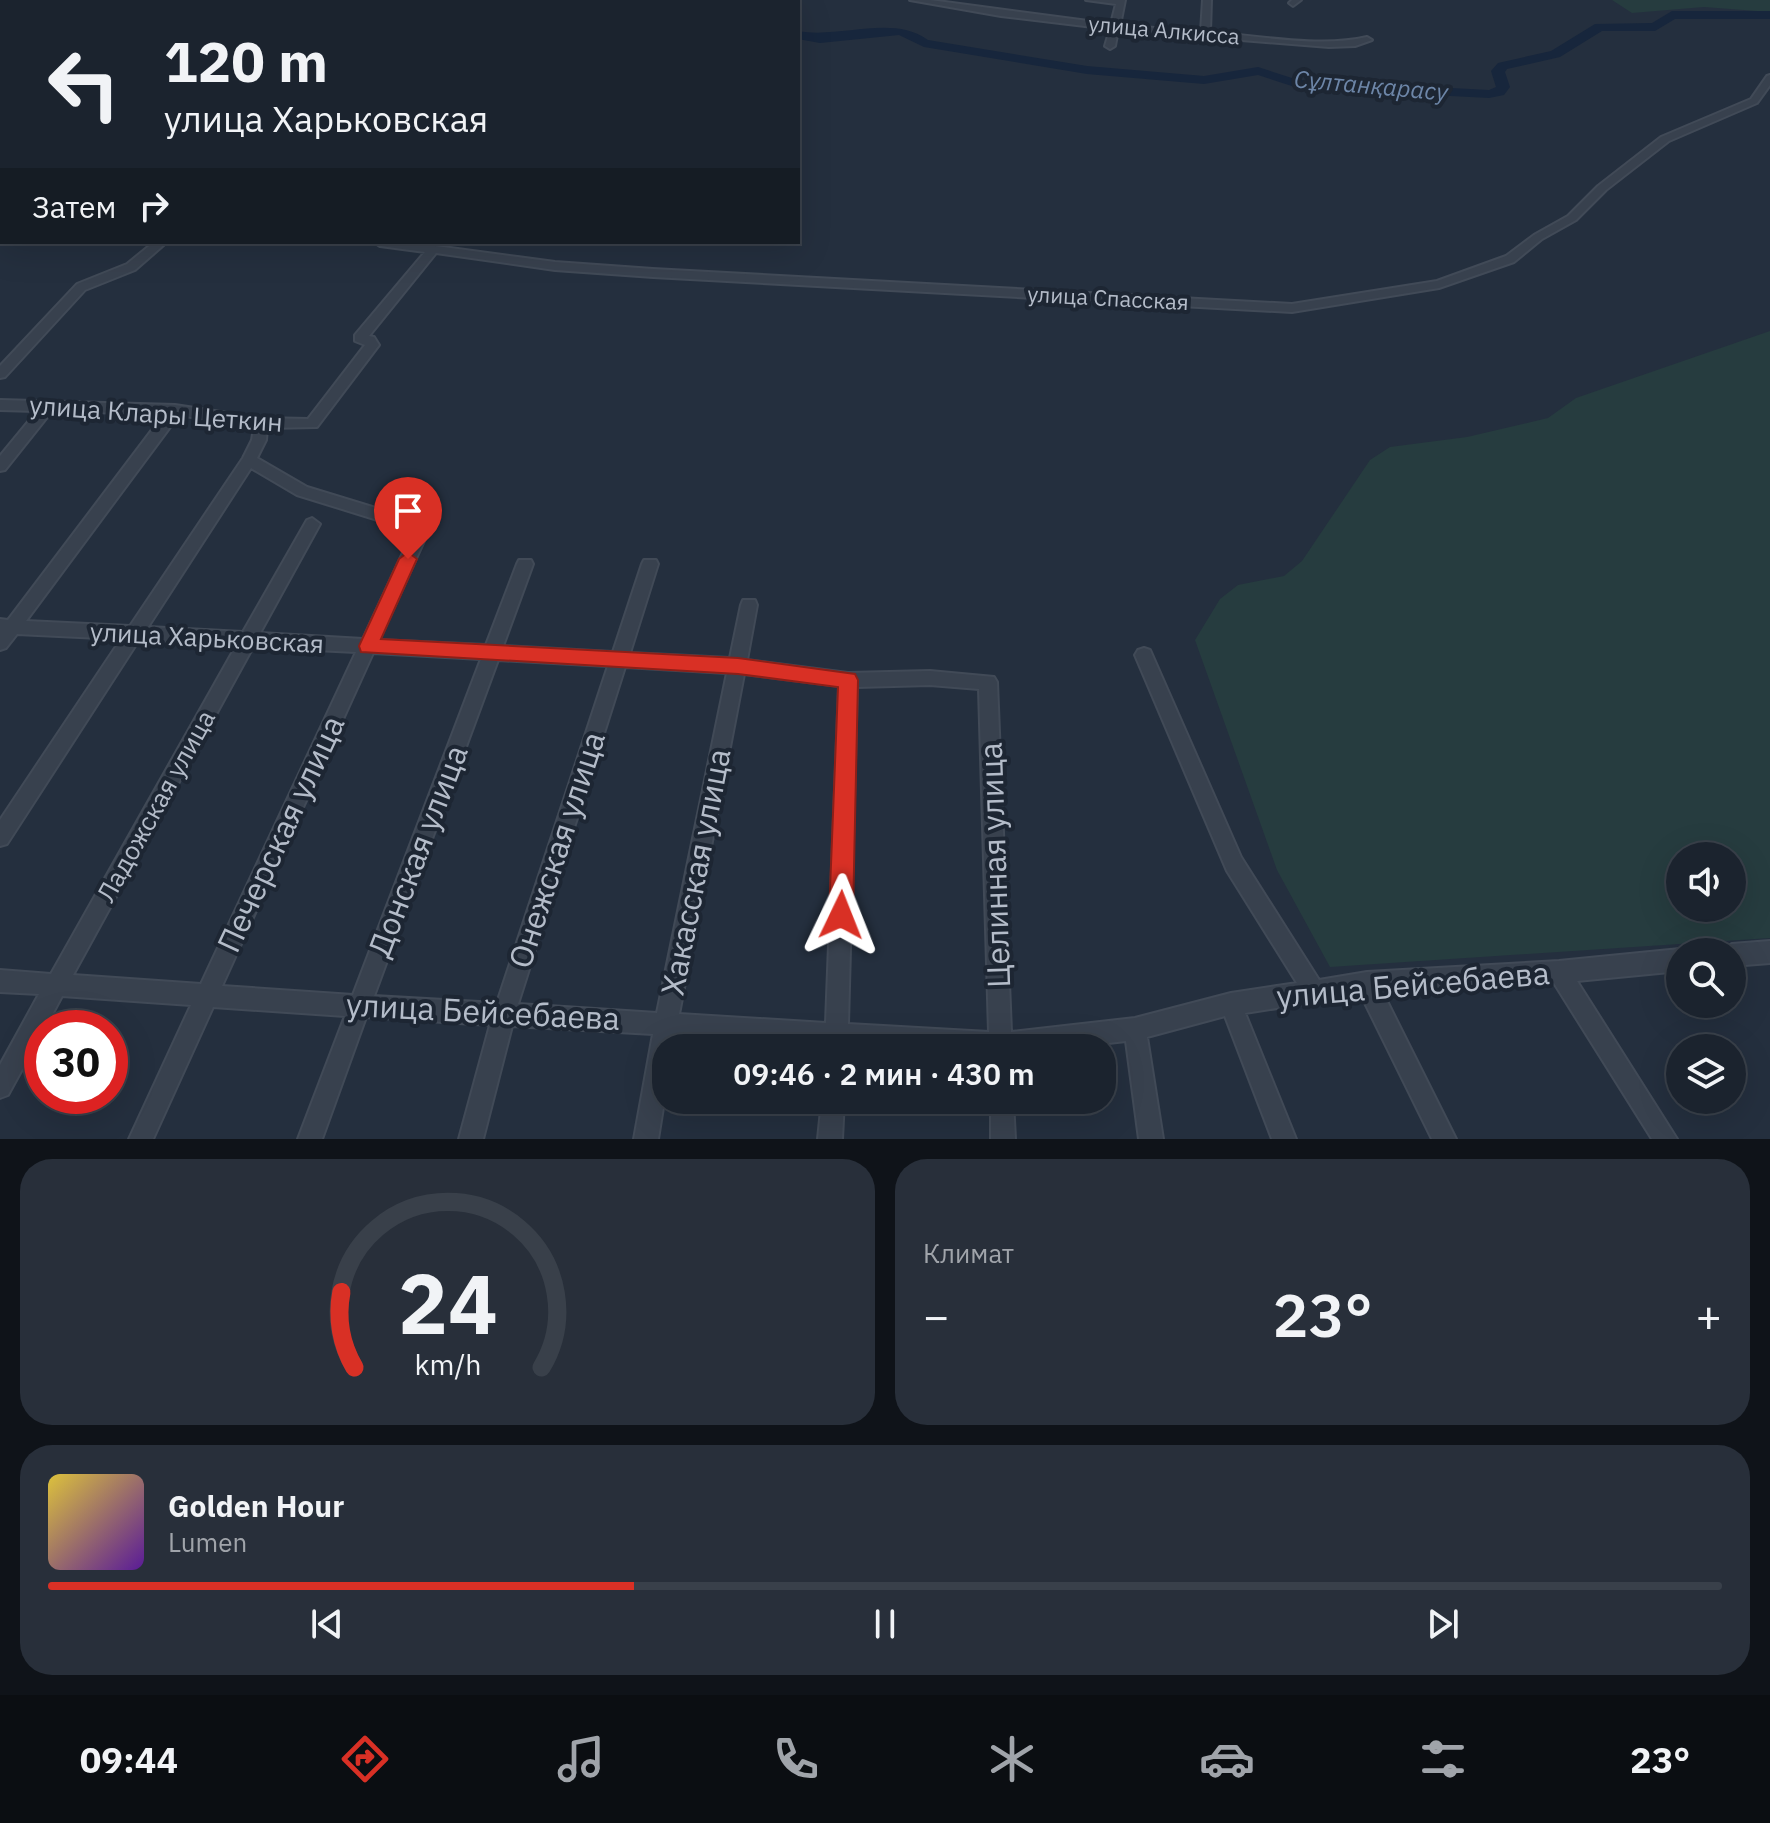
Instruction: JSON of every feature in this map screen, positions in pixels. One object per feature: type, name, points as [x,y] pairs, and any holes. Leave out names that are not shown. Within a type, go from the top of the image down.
[{"type":"street","name":"улица Алкисса","points":[[914,0],[1008,15],[1113,26],[1328,43],[1367,40]]},
{"type":"street","points":[[1090,0],[1120,1],[1110,46]]},
{"type":"street","points":[[1205,34],[1207,0]]},
{"type":"street","name":"улица Спасская","points":[[395,244],[555,266],[682,275],[1292,308],[1320,305],[1439,284],[1510,259],[1538,237],[1572,218],[1602,188],[1665,139],[1754,101],[1770,78]]},
{"type":"street","points":[[0,374],[81,287],[131,267],[159,244]]},
{"type":"street","points":[[501,258],[510,244]]},
{"type":"street","name":"улица Клары Цеткин","points":[[0,405],[175,410],[261,423],[312,424],[372,345],[369,340],[360,338],[433,249]]},
{"type":"street","points":[[0,466],[49,405]]},
{"type":"street","points":[[0,643],[6,627],[175,410]]},
{"type":"street","points":[[0,837],[249,460],[259,440],[261,423]]},
{"type":"street","name":"Печерская улица","points":[[141,1139],[421,530],[420,527],[362,507],[302,491],[249,460]]},
{"type":"street","name":"Ладожская улица","points":[[0,1087],[312,524]]},
{"type":"street","name":"Донская улица","points":[[310,1139],[525,564]]},
{"type":"street","name":"Онежская улица","points":[[471,1139],[504,1014],[650,564]]},
{"type":"street","name":"Хакасская улица","points":[[646,1139],[666,1022],[749,605]]},
{"type":"street","name":"улица Харьковская","points":[[6,627],[738,666],[848,680],[930,678],[988,682]]},
{"type":"street","points":[[1144,655],[1234,864],[1314,991]]},
{"type":"street","points":[[837,1034],[848,680]]},
{"type":"street","name":"Целинная улица","points":[[988,682],[1001,1034]]},
{"type":"street","points":[[1746,954],[1770,952]]},
{"type":"street","name":"улица Бейсебаева","points":[[1096,1034],[1135,1029],[1231,1004],[1367,983],[1559,972],[1666,961]]},
{"type":"street","points":[[1559,972],[1665,1139]]},
{"type":"street","name":"улица Бейсебаева","points":[[0,981],[359,1006],[666,1022],[780,1034]]},
{"type":"street","points":[[1367,983],[1444,1139]]},
{"type":"street","points":[[1231,1004],[1284,1139]]},
{"type":"street","points":[[1135,1029],[1151,1139]]},
{"type":"street","points":[[830,1139],[832,1114]]},
{"type":"street","points":[[1002,1114],[1003,1139]]},
{"type":"green space","points":[[1612,0],[1770,0],[1770,12],[1704,7],[1632,13]]},
{"type":"green space","points":[[1770,331],[1770,938],[1666,938],[1666,945],[1330,967],[1277,870],[1195,640],[1220,599],[1238,585],[1284,576],[1302,561],[1370,460],[1390,447],[1467,437],[1548,418],[1576,398]]},
{"type":"waterway","name":"Сұлтанқарасу","points":[[800,35],[820,39],[899,31],[910,33],[924,43],[1087,70],[1204,80],[1258,71],[1298,84],[1489,94],[1499,92],[1503,87],[1498,71],[1503,66],[1555,54],[1599,27],[1655,27],[1672,15],[1770,15]]},
{"type":"route","points":[[408,559],[368,646],[738,666],[848,680],[841,915]]}]
